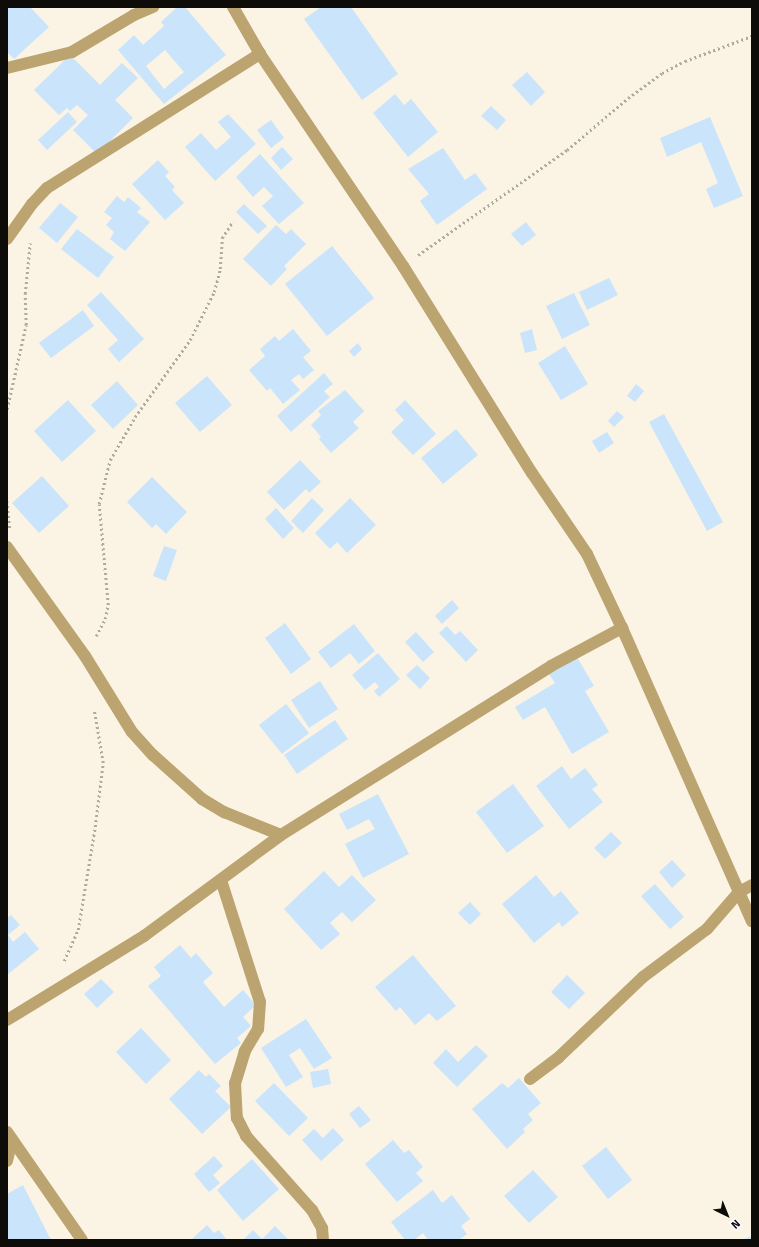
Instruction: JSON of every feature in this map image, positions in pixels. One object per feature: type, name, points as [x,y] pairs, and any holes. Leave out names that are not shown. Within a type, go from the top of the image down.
[{"type":"street","points":[[7,68],[72,52],[134,15],[153,7]]},
{"type":"street","points":[[233,7],[260,54],[403,266],[532,473],[587,554],[622,628],[752,922]]},
{"type":"street","points":[[7,239],[32,204],[47,188],[260,54]]},
{"type":"street","points":[[7,547],[85,656],[132,732],[152,755],[202,799],[224,812],[281,835]]},
{"type":"street","points":[[7,1020],[144,936],[281,835],[551,666],[622,628]]},
{"type":"street","points":[[221,880],[260,1002],[258,1029],[245,1051],[235,1083],[237,1118],[246,1136],[312,1210],[322,1228],[323,1240]]},
{"type":"street","points":[[530,1079],[559,1057],[643,976],[706,929],[739,892],[752,885]]},
{"type":"street","points":[[7,1161],[9,1136]]},
{"type":"street","points":[[9,1136],[48,1188],[82,1240]]},
{"type":"path","points":[[403,266],[567,150],[628,98],[662,74],[685,61],[752,36]]},
{"type":"path","points":[[85,656],[105,619],[108,605],[99,504],[110,460],[135,416],[190,340],[214,292],[220,269],[222,238],[233,221]]},
{"type":"path","points":[[7,409],[26,325],[25,294],[30,239]]},
{"type":"path","points":[[61,987],[65,959],[78,930],[89,873],[103,763],[92,702]]},
{"type":"building","points":[[7,7],[30,7],[49,27],[14,59],[7,52]]},
{"type":"building","points":[[177,7],[185,7],[226,55],[164,104],[118,50],[134,35],[143,45],[164,26],[161,22]],"holes":[[[165,50],[184,72],[164,89],[146,66]]]},
{"type":"building","points":[[321,7],[351,7],[398,74],[362,100],[304,19]]},
{"type":"building","points":[[70,55],[100,85],[122,63],[138,78],[115,100],[133,118],[97,154],[73,130],[88,115],[77,105],[70,111],[67,108],[59,115],[34,90]]},
{"type":"building","points":[[527,72],[545,92],[531,106],[512,85]]},
{"type":"building","points":[[395,94],[404,105],[411,99],[438,132],[408,157],[373,113]]},
{"type":"building","points":[[491,106],[506,120],[497,130],[481,116]]},
{"type":"building","points":[[68,112],[77,122],[47,150],[38,140]]},
{"type":"building","points":[[228,114],[256,144],[215,181],[185,147],[201,133],[216,150],[231,137],[218,122]]},
{"type":"building","points":[[710,117],[743,196],[714,208],[706,189],[718,183],[701,142],[667,157],[660,138]]},
{"type":"building","points":[[271,120],[284,138],[271,148],[257,130]]},
{"type":"building","points":[[282,147],[293,159],[281,170],[271,158]]},
{"type":"building","points":[[443,148],[465,180],[475,173],[487,189],[437,225],[420,201],[429,194],[408,169]]},
{"type":"building","points":[[260,154],[304,203],[279,224],[262,206],[273,196],[264,187],[253,197],[236,177]]},
{"type":"building","points":[[158,160],[169,172],[165,176],[175,187],[172,190],[184,203],[165,220],[132,184]]},
{"type":"building","points":[[117,196],[124,202],[128,197],[141,208],[137,212],[150,222],[125,251],[110,239],[114,232],[106,225],[112,218],[104,212]]},
{"type":"building","points":[[60,203],[78,217],[57,243],[39,228]]},
{"type":"building","points":[[244,204],[267,226],[258,234],[236,212]]},
{"type":"building","points":[[526,222],[536,235],[522,246],[511,234]]},
{"type":"building","points":[[276,225],[286,234],[291,229],[306,244],[284,266],[287,269],[271,286],[243,259]]},
{"type":"building","points":[[77,229],[114,257],[98,278],[61,249]]},
{"type":"building","points":[[332,246],[374,298],[327,336],[285,284]]},
{"type":"building","points":[[609,278],[618,295],[587,310],[579,292]]},
{"type":"building","points":[[101,292],[144,339],[119,362],[108,349],[118,340],[87,305]]},
{"type":"building","points":[[574,293],[590,325],[562,339],[546,306]]},
{"type":"building","points":[[83,310],[94,326],[51,358],[39,343]]},
{"type":"building","points":[[293,329],[311,351],[303,357],[314,370],[303,379],[299,374],[291,380],[300,390],[283,404],[270,388],[267,391],[249,370],[265,356],[260,349],[275,336],[279,341]]},
{"type":"building","points":[[532,329],[537,350],[525,353],[520,333]]},
{"type":"building","points":[[358,343],[362,349],[354,357],[349,351]]},
{"type":"building","points":[[565,346],[588,384],[561,400],[538,363]]},
{"type":"building","points":[[324,373],[333,384],[324,391],[330,397],[291,432],[277,416]]},
{"type":"building","points":[[207,376],[232,405],[200,432],[175,403]]},
{"type":"building","points":[[117,381],[138,405],[113,429],[91,405]]},
{"type":"building","points":[[636,384],[644,391],[635,402],[627,396]]},
{"type":"building","points":[[345,390],[364,411],[353,422],[359,428],[331,453],[319,439],[321,437],[311,425],[321,415],[318,411]]},
{"type":"building","points":[[68,400],[96,431],[62,462],[34,431]]},
{"type":"building","points":[[405,400],[436,434],[413,455],[391,432],[404,420],[395,410]]},
{"type":"building","points":[[617,411],[624,417],[614,427],[608,421]]},
{"type":"building","points":[[664,414],[723,522],[707,531],[649,422]]},
{"type":"building","points":[[456,429],[478,455],[443,484],[421,458]]},
{"type":"building","points":[[607,432],[614,443],[599,453],[592,441]]},
{"type":"building","points":[[300,460],[321,482],[309,493],[306,489],[284,510],[267,492]]},
{"type":"building","points":[[42,476],[69,506],[39,533],[12,503]]},
{"type":"building","points":[[152,477],[187,512],[166,534],[156,524],[152,528],[127,502]]},
{"type":"building","points":[[312,498],[324,510],[303,533],[291,521]]},
{"type":"building","points":[[350,498],[376,525],[347,553],[337,542],[330,549],[315,533]]},
{"type":"building","points":[[276,508],[294,528],[283,539],[265,519]]},
{"type":"building","points":[[164,546],[177,550],[166,581],[153,576]]},
{"type":"building","points":[[452,600],[459,608],[442,624],[435,616]]},
{"type":"building","points":[[285,623],[311,659],[291,674],[265,638]]},
{"type":"building","points":[[354,624],[375,651],[359,664],[350,653],[331,668],[318,652]]},
{"type":"building","points":[[447,626],[455,635],[460,631],[478,650],[466,662],[439,633]]},
{"type":"building","points":[[416,632],[434,652],[423,662],[405,642]]},
{"type":"building","points":[[378,653],[400,679],[379,697],[374,691],[379,687],[375,682],[365,690],[352,675]]},
{"type":"building","points":[[577,657],[594,686],[585,691],[609,732],[572,754],[545,707],[523,720],[515,707],[555,683],[549,674]]},
{"type":"building","points":[[417,665],[430,678],[420,689],[406,675]]},
{"type":"building","points":[[320,681],[338,709],[309,728],[291,700]]},
{"type":"building","points":[[286,704],[309,733],[282,754],[259,725]]},
{"type":"building","points":[[335,720],[348,739],[297,774],[284,755]]},
{"type":"building","points":[[562,766],[571,779],[585,768],[598,785],[592,789],[603,802],[569,829],[536,786]]},
{"type":"building","points":[[513,784],[544,826],[507,853],[476,812]]},
{"type":"building","points":[[378,794],[409,854],[363,878],[345,844],[375,829],[369,819],[347,830],[339,814]]},
{"type":"building","points":[[611,832],[622,843],[605,859],[594,848]]},
{"type":"building","points":[[672,860],[686,875],[672,888],[659,872]]},
{"type":"building","points":[[324,871],[339,887],[352,875],[376,900],[352,922],[342,912],[330,923],[340,934],[321,950],[284,909]]},
{"type":"building","points":[[536,875],[554,897],[561,891],[579,913],[562,927],[559,922],[534,943],[502,904]]},
{"type":"building","points":[[655,884],[684,917],[670,929],[641,896]]},
{"type":"building","points":[[470,902],[481,914],[470,925],[458,913]]},
{"type":"building","points":[[11,915],[20,925],[8,935],[13,942],[25,932],[39,949],[7,975],[7,918]]},
{"type":"building","points":[[180,945],[191,958],[196,953],[213,973],[203,982],[224,1007],[243,990],[256,1005],[243,1017],[251,1026],[237,1038],[241,1043],[215,1064],[148,986],[161,976],[154,967]]},
{"type":"building","points":[[413,955],[456,1006],[437,1021],[429,1013],[415,1025],[400,1007],[396,1011],[375,987]]},
{"type":"building","points":[[567,975],[585,993],[569,1009],[551,992]]},
{"type":"building","points":[[101,979],[114,992],[97,1008],[84,994]]},
{"type":"building","points":[[306,1019],[332,1058],[314,1069],[300,1048],[289,1055],[303,1077],[286,1087],[261,1048]]},
{"type":"building","points":[[141,1028],[171,1060],[146,1084],[116,1052]]},
{"type":"building","points":[[476,1045],[488,1056],[457,1087],[433,1063],[446,1049],[458,1062]]},
{"type":"building","points":[[328,1069],[331,1084],[313,1088],[310,1072]]},
{"type":"building","points":[[199,1070],[206,1077],[209,1074],[221,1086],[215,1091],[231,1107],[202,1134],[169,1099]]},
{"type":"building","points":[[519,1078],[541,1103],[528,1114],[533,1120],[523,1129],[525,1132],[507,1149],[472,1109],[502,1083],[508,1088]]},
{"type":"building","points":[[274,1083],[308,1118],[289,1136],[255,1101]]},
{"type":"building","points":[[359,1106],[371,1120],[360,1128],[349,1114]]},
{"type":"building","points":[[333,1128],[344,1140],[321,1161],[302,1140],[314,1129],[323,1138]]},
{"type":"building","points":[[393,1140],[404,1153],[409,1150],[423,1167],[416,1173],[423,1181],[397,1202],[365,1164]]},
{"type":"building","points":[[606,1147],[632,1180],[608,1199],[582,1166]]},
{"type":"building","points":[[214,1156],[223,1166],[213,1175],[220,1183],[209,1192],[194,1174]]},
{"type":"building","points":[[252,1159],[279,1189],[243,1221],[217,1190]]},
{"type":"building","points":[[533,1170],[558,1197],[529,1223],[504,1196]]},
{"type":"building","points":[[23,1185],[51,1240],[7,1240],[7,1194]]},
{"type":"building","points":[[433,1190],[442,1203],[452,1195],[470,1219],[461,1226],[467,1234],[459,1240],[428,1240],[423,1233],[414,1240],[405,1240],[391,1222]]},
{"type":"building","points":[[207,1225],[214,1233],[219,1230],[227,1240],[191,1240]]},
{"type":"building","points":[[275,1226],[289,1240],[243,1240],[253,1230],[262,1239]]},
{"type":"building","points":[[752,1236],[752,1240],[741,1240]]}]
